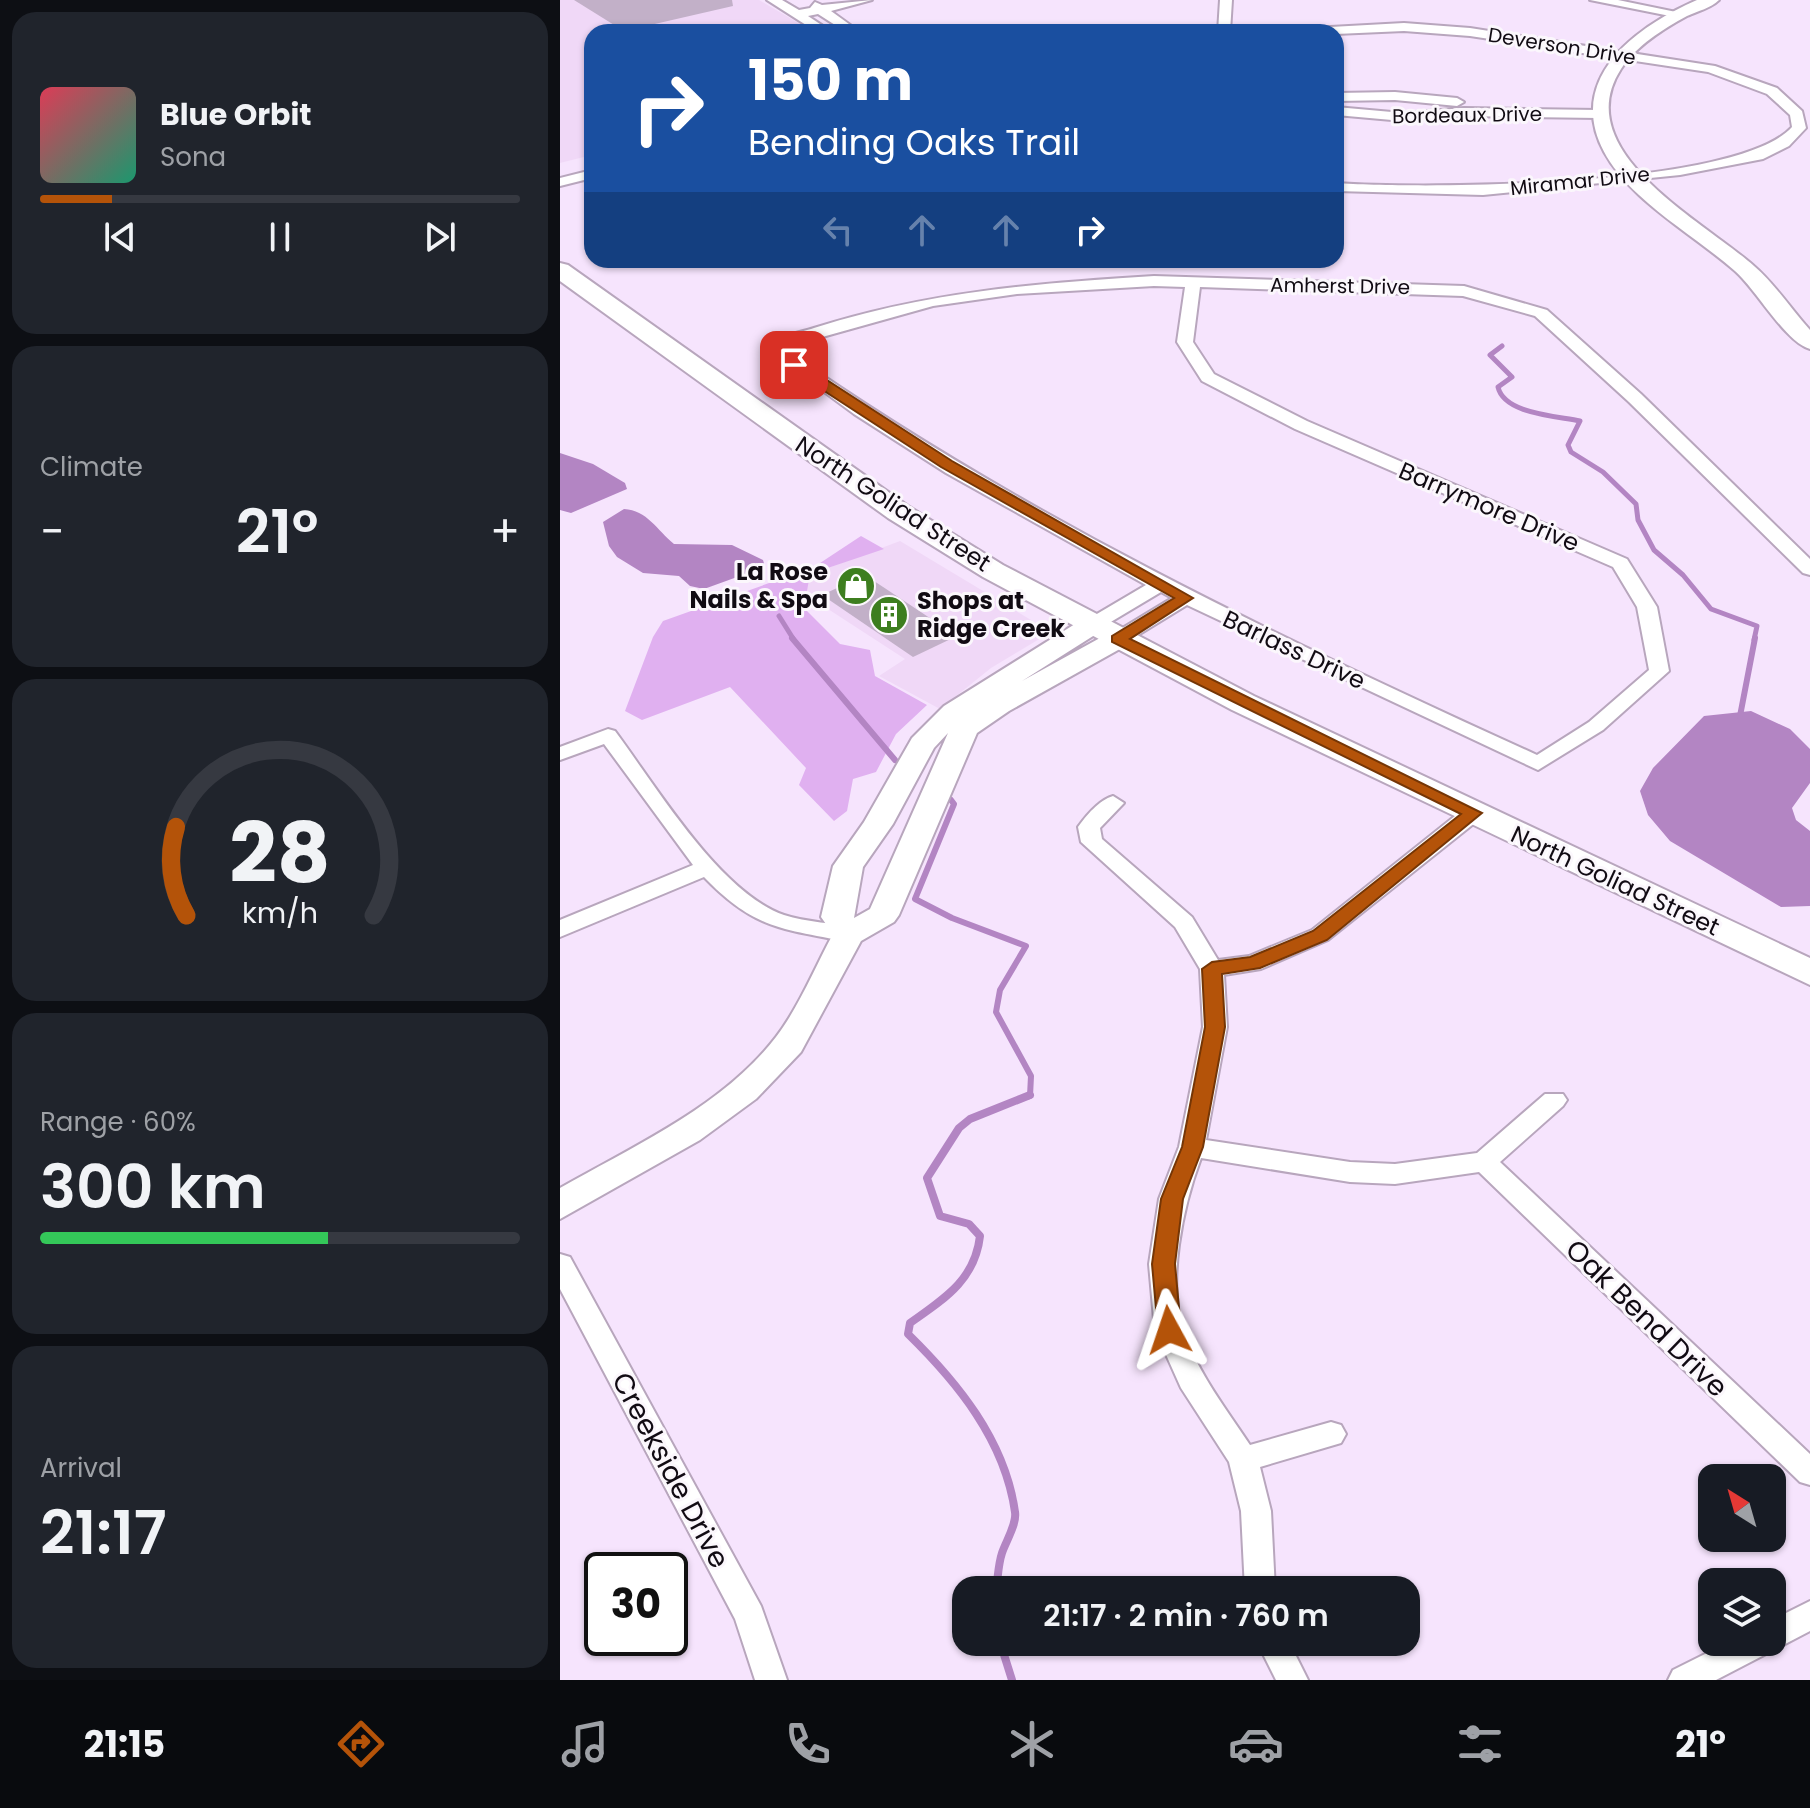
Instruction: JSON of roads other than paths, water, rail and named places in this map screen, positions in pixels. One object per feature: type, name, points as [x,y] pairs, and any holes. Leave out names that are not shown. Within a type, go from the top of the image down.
[{"type":"main road","name":"North Goliad Street","points":[[560,270],[674,356],[898,512],[993,571],[1105,632],[1473,813],[1810,973]]},
{"type":"street","points":[[773,0],[814,24]]},
{"type":"street","points":[[805,0],[843,24]]},
{"type":"street","points":[[798,14],[866,0]]},
{"type":"street","points":[[1224,24],[1226,0]]},
{"type":"street","points":[[1596,0],[1675,13]]},
{"type":"street","points":[[1711,0],[1675,13],[1643,33],[1619,55],[1607,74],[1598,110],[1606,138],[1631,175],[1750,273],[1806,335]]},
{"type":"street","name":"Deverson Drive","points":[[1344,30],[1404,27],[1457,31],[1619,55],[1744,78],[1772,91],[1804,114]]},
{"type":"street","name":"Bordeaux Drive","points":[[1344,97],[1395,96],[1598,110]]},
{"type":"street","name":"Bordeaux Drive","points":[[1344,112],[1403,117],[1464,112],[1598,110]]},
{"type":"street","name":"Miramar Drive","points":[[1344,188],[1409,192],[1488,191],[1761,156],[1786,145],[1799,128],[1804,114]]},
{"type":"street","points":[[560,168],[584,162]]},
{"type":"street","points":[[560,182],[584,176]]},
{"type":"street","name":"Amherst Drive","points":[[771,347],[852,321],[933,301],[1084,283],[1193,282],[1436,288],[1508,301],[1541,313],[1635,398],[1810,569]]},
{"type":"street","name":"Barrymore Drive","points":[[1193,282],[1185,342],[1208,377],[1301,425],[1620,563],[1647,607],[1659,671],[1596,726],[1538,764]]},
{"type":"street","name":"Barlass Drive","points":[[771,347],[947,464],[1159,585],[1538,764]]},
{"type":"street","points":[[1105,632],[1159,585]]},
{"type":"street","points":[[849,934],[837,917],[848,866],[886,811],[922,744],[954,712],[988,700],[1105,632],[1185,598]]},
{"type":"street","points":[[560,1205],[688,1131],[760,1074],[789,1044],[849,934],[883,915],[953,749],[988,700]]},
{"type":"street","points":[[560,754],[608,735],[708,867],[740,901],[774,919],[849,934]]},
{"type":"street","points":[[1113,803],[1089,827],[1092,842],[1184,922],[1212,969],[1215,1027],[1192,1147],[1172,1199],[1163,1264],[1169,1330],[1191,1380],[1243,1459],[1256,1511],[1259,1576]]},
{"type":"street","points":[[1212,969],[1253,963],[1320,935],[1473,813]]},
{"type":"street","points":[[560,929],[708,867]]},
{"type":"street","points":[[1192,1147],[1350,1172],[1395,1174],[1484,1162],[1554,1100]]},
{"type":"street","name":"Oak Bend Drive","points":[[1484,1162],[1810,1473]]},
{"type":"street","name":"Creekside Drive","points":[[560,1264],[750,1616],[771,1680]]},
{"type":"street","points":[[1243,1459],[1331,1434]]},
{"type":"street","points":[[1786,1628],[1810,1615]]},
{"type":"street","points":[[1280,1656],[1292,1680]]},
{"type":"street","points":[[1684,1680],[1733,1656]]},
{"type":"waterway","points":[[1502,346],[1490,355],[1512,377],[1498,387],[1502,396],[1510,403],[1533,412],[1580,421],[1568,445],[1571,452],[1603,472],[1636,504],[1638,520],[1654,550],[1683,575],[1711,609],[1757,626],[1754,640]]},
{"type":"waterway","points":[[779,616],[794,640]]},
{"type":"waterway","points":[[792,638],[895,760]]},
{"type":"waterway","points":[[1740,716],[1755,638]]},
{"type":"waterway","points":[[951,800],[954,804],[915,899],[952,918],[1026,946],[1000,990],[996,1012],[1031,1076],[1030,1096],[1027,1097]]},
{"type":"waterway","points":[[998,1576],[1015,1517],[1010,1486],[1001,1461],[990,1437],[961,1392],[908,1334],[910,1323],[946,1297],[965,1277],[972,1265],[980,1236],[969,1224],[940,1216],[927,1178],[959,1128],[970,1119],[1030,1095]]},
{"type":"waterway","points":[[1004,1656],[1012,1680]]},
{"type":"place","name":"La Rose Nails & Spa","points":[[856,586]]},
{"type":"place","name":"Shops at Ridge Creek","points":[[889,615]]}]
